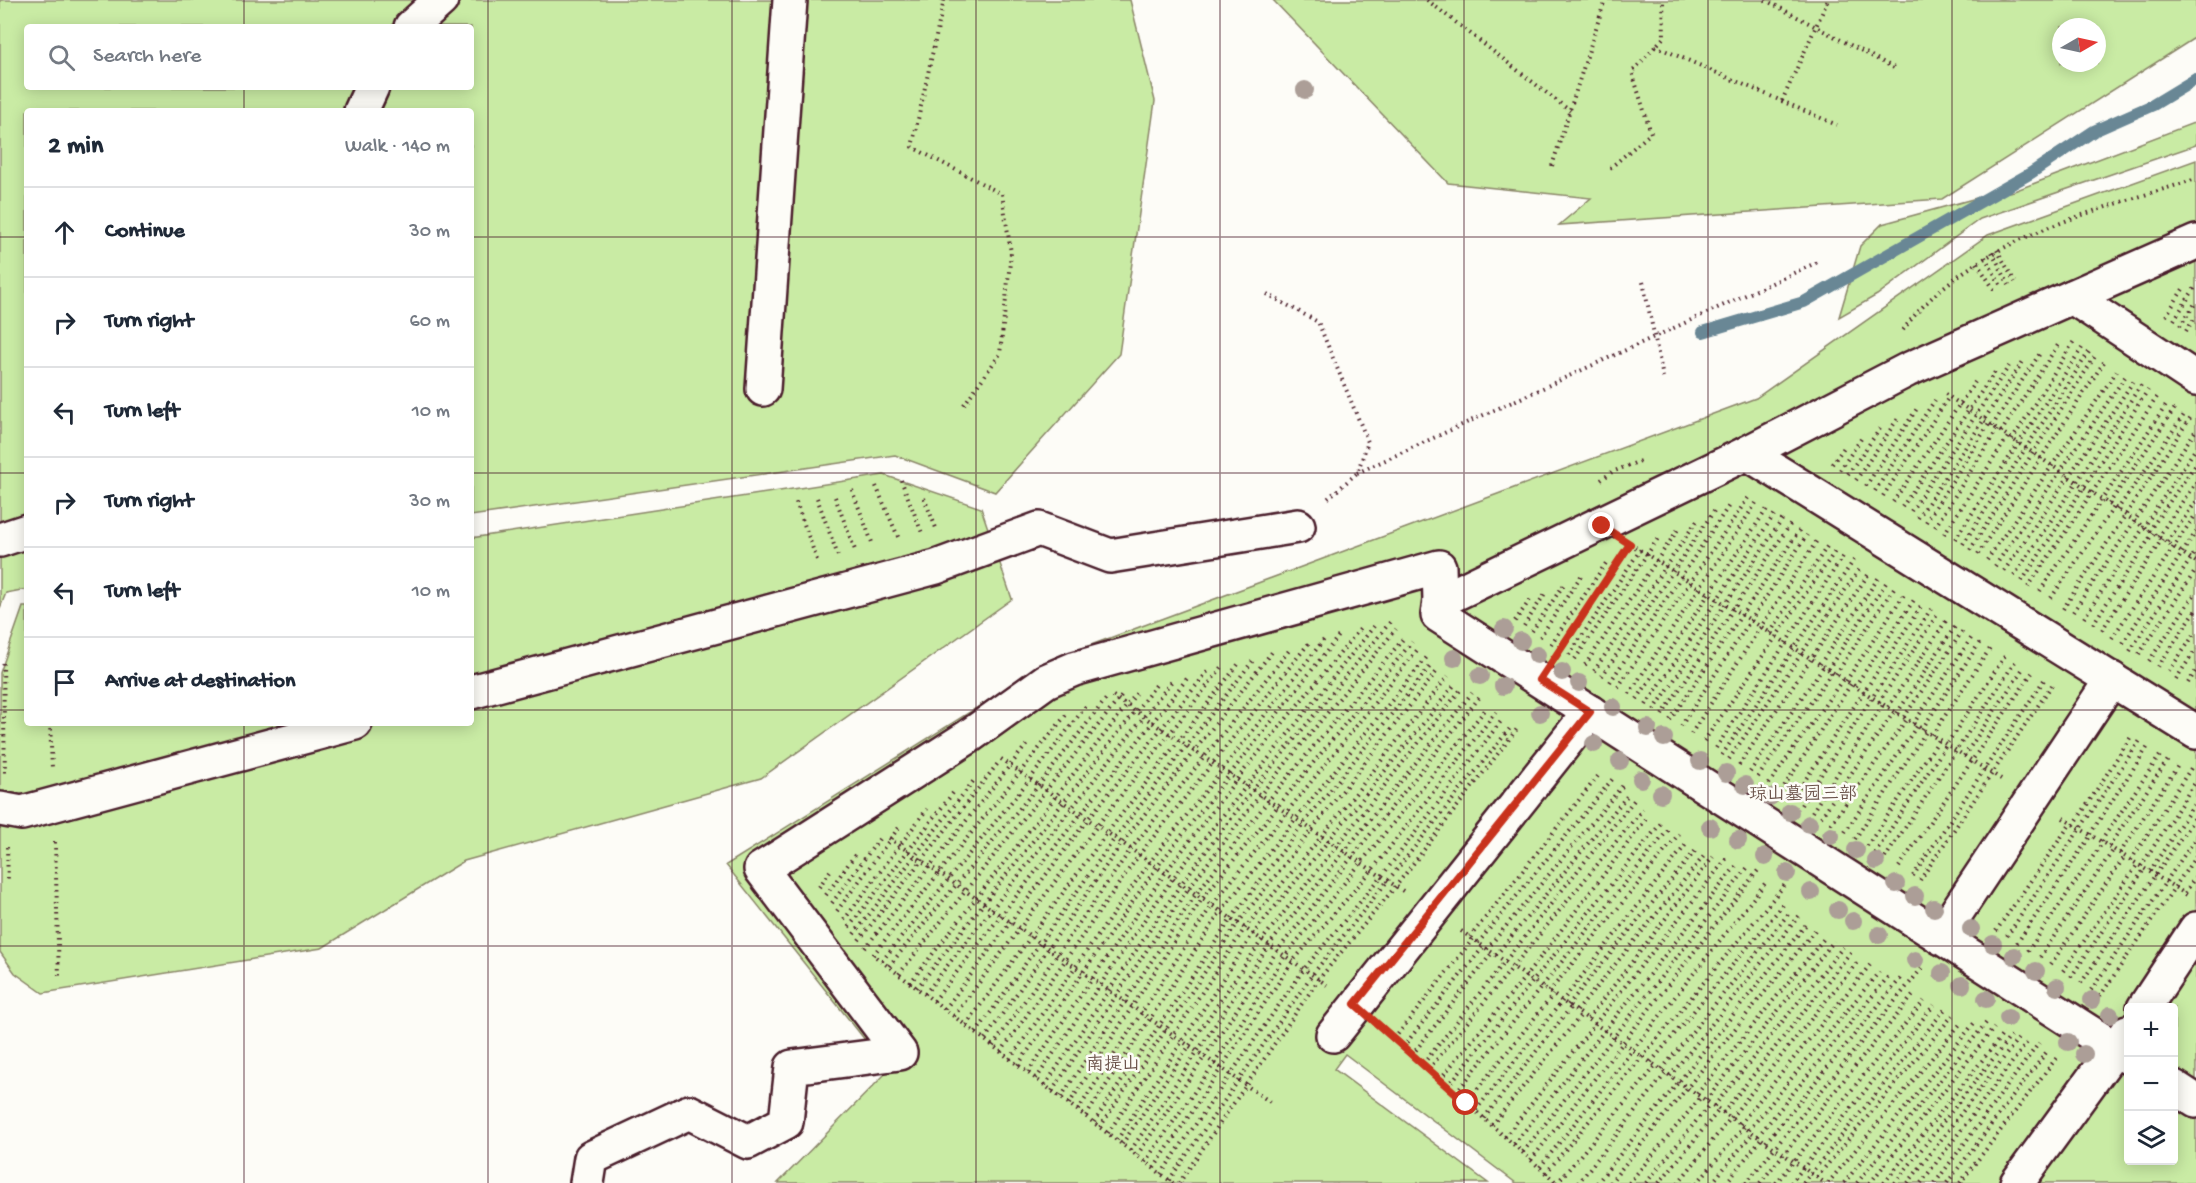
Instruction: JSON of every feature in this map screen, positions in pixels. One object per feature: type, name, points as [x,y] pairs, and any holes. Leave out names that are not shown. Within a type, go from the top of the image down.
[{"type":"street","points":[[414,24],[441,0]]},
{"type":"street","points":[[763,389],[790,0]]},
{"type":"street","points":[[362,108],[371,90]]},
{"type":"street","points":[[1440,601],[1602,531],[1790,479],[1907,370],[2145,348],[2196,242]]},
{"type":"street","points":[[1790,479],[2072,655],[2032,799],[1943,939]]},
{"type":"street","points":[[474,691],[880,581],[1039,529],[1110,556],[1298,526]]},
{"type":"street","points":[[0,540],[24,532]]},
{"type":"street","points":[[587,1183],[591,1158],[689,1112],[748,1142],[786,1122],[792,1067],[900,1053],[843,978],[829,942],[761,869],[968,736],[1046,681],[1074,669],[1439,567],[1438,615],[1943,939],[2030,998],[2124,1046],[2017,1183]]},
{"type":"street","points":[[0,809],[22,813],[344,726]]},
{"type":"street","points":[[1333,1035],[1355,1004],[1696,780]]},
{"type":"street","points":[[2147,1003],[2196,929]]},
{"type":"street","points":[[2178,1090],[2196,1101]]},
{"type":"path","points":[[944,0],[912,147],[1002,194],[1011,253],[1000,354],[963,406]]},
{"type":"path","points":[[1427,0],[1570,111]]},
{"type":"path","points":[[1552,166],[1605,0]]},
{"type":"path","points":[[1610,168],[1651,133],[1632,72],[1664,37],[1663,0]]},
{"type":"path","points":[[1765,0],[1896,69]]},
{"type":"path","points":[[1782,101],[1828,0]]},
{"type":"path","points":[[1655,46],[1837,125]]},
{"type":"path","points":[[1901,333],[1921,305],[1992,252],[2076,218],[2196,179]]},
{"type":"path","points":[[1298,526],[1357,473],[1820,261]]},
{"type":"path","points":[[1643,282],[1663,377]]},
{"type":"path","points":[[2030,998],[2081,829],[2059,471],[2184,288]]},
{"type":"path","points":[[1267,294],[1318,322],[1368,442],[1357,473]]},
{"type":"path","points":[[1992,426],[2043,348]]},
{"type":"path","points":[[2001,432],[2145,348]]},
{"type":"path","points":[[2012,440],[2145,348]]},
{"type":"path","points":[[2020,445],[2145,348]]},
{"type":"path","points":[[2027,449],[2145,348]]},
{"type":"path","points":[[2034,454],[2145,348]]},
{"type":"path","points":[[2042,459],[2145,348]]},
{"type":"path","points":[[2030,998],[2091,835],[2052,466],[2145,348]]},
{"type":"path","points":[[2030,998],[2072,824],[2072,655],[2068,477],[2145,348]]},
{"type":"path","points":[[2030,998],[2102,842],[2072,655],[2077,483],[2145,348]]},
{"type":"path","points":[[2072,655],[2085,488],[2145,348]]},
{"type":"path","points":[[2072,655],[2093,494],[2145,348]]},
{"type":"path","points":[[2072,655],[2103,500],[2145,348]]},
{"type":"path","points":[[2072,655],[2113,507],[2145,348]]},
{"type":"path","points":[[2113,507],[2145,348]]},
{"type":"path","points":[[1696,780],[1915,725],[2072,655],[2125,514],[2145,348]]},
{"type":"path","points":[[1983,420],[2027,355]]},
{"type":"path","points":[[1696,780],[1777,637],[1969,410],[2001,363]]},
{"type":"path","points":[[1696,780],[1786,643],[1977,379]]},
{"type":"path","points":[[1696,780],[1795,648],[1955,388]]},
{"type":"path","points":[[1696,780],[1802,652],[1941,392],[2196,562]]},
{"type":"path","points":[[1696,780],[1700,588],[1790,479],[1883,425]]},
{"type":"path","points":[[1696,780],[1691,583],[1790,479],[1867,429]]},
{"type":"path","points":[[1932,735],[2072,655],[2133,521],[2196,430]]},
{"type":"path","points":[[1681,577],[1790,479],[1851,436]]},
{"type":"path","points":[[2020,445],[2123,854],[2030,998]]},
{"type":"path","points":[[1696,780],[1973,761],[2072,655],[2142,527],[2196,448]]},
{"type":"path","points":[[1935,1183],[2030,998],[2112,848],[2027,449]]},
{"type":"path","points":[[1643,459],[1612,472],[1590,488],[1602,531],[1696,780]]},
{"type":"path","points":[[1992,773],[2196,464]]},
{"type":"path","points":[[1696,780],[1707,593],[1790,479]]},
{"type":"path","points":[[1696,780],[1716,599],[1790,479]]},
{"type":"path","points":[[1696,780],[1725,604],[1790,479]]},
{"type":"path","points":[[1696,780],[1733,609],[1790,479]]},
{"type":"path","points":[[1696,780],[1742,615],[1790,479]]},
{"type":"path","points":[[1546,1173],[1696,780],[1751,621],[1790,479]]},
{"type":"path","points":[[880,581],[901,480]]},
{"type":"path","points":[[1985,768],[2160,538],[2196,483]]},
{"type":"path","points":[[876,486],[880,581]]},
{"type":"path","points":[[852,490],[880,581]]},
{"type":"path","points":[[835,497],[880,581]]},
{"type":"path","points":[[817,498],[880,581]]},
{"type":"path","points":[[796,502],[880,581]]},
{"type":"path","points":[[2167,543],[2196,502]]},
{"type":"path","points":[[1696,780],[1673,572],[1719,504]]},
{"type":"path","points":[[1696,780],[1665,566],[1703,511]]},
{"type":"path","points":[[1684,522],[1657,561],[1696,780]]},
{"type":"path","points":[[1666,527],[1646,555],[1696,780]]},
{"type":"path","points":[[1602,531],[1630,544],[2190,897]]},
{"type":"path","points":[[1964,756],[2182,552],[2196,532]]},
{"type":"path","points":[[1646,542],[1640,551],[1696,780]]},
{"type":"path","points":[[1630,544],[1696,780]]},
{"type":"path","points":[[1696,780],[1956,751],[2191,558],[2196,551]]},
{"type":"path","points":[[1696,780],[1947,745],[2196,570]]},
{"type":"path","points":[[1585,571],[1696,780]]},
{"type":"path","points":[[1570,575],[1696,780]]},
{"type":"path","points":[[1681,577],[1696,780]]},
{"type":"path","points":[[1018,1065],[1157,867],[1379,584]]},
{"type":"path","points":[[1922,729],[2196,592]]},
{"type":"path","points":[[1696,780],[1905,718],[2196,610]]},
{"type":"path","points":[[1036,1079],[1173,879],[1382,616]]},
{"type":"path","points":[[1045,1085],[1181,884],[1253,790],[1391,621]]},
{"type":"path","points":[[1028,1072],[1165,873],[1237,779],[1365,623]]},
{"type":"path","points":[[1696,780],[1762,628]]},
{"type":"path","points":[[1052,1091],[1188,889],[1260,795],[1396,629]]},
{"type":"path","points":[[1696,780],[1864,692],[2196,632]]},
{"type":"path","points":[[1010,1059],[1150,862],[1330,633]]},
{"type":"path","points":[[1001,1052],[1139,855],[1314,637]]},
{"type":"path","points":[[1061,1097],[1196,894],[1269,801],[1404,638]]},
{"type":"path","points":[[993,1046],[1131,849],[1296,641]]},
{"type":"path","points":[[1069,1104],[1203,899],[1412,642]]},
{"type":"path","points":[[985,1039],[1122,843],[1275,649]]},
{"type":"path","points":[[1078,1110],[1212,905],[1418,649]]},
{"type":"path","points":[[976,1033],[1115,838],[1260,653]]},
{"type":"path","points":[[882,961],[1030,779],[1126,655]]},
{"type":"path","points":[[1696,780],[1853,685],[2072,655]]},
{"type":"path","points":[[1888,707],[2072,655]]},
{"type":"path","points":[[1696,780],[2072,655]]},
{"type":"path","points":[[1086,1116],[1221,911],[1427,657]]},
{"type":"path","points":[[966,1025],[1107,833],[1243,658]]},
{"type":"path","points":[[954,1016],[1097,826],[1226,662]]},
{"type":"path","points":[[1094,1122],[1231,919],[1303,824],[1432,664]]},
{"type":"path","points":[[945,1009],[1088,819],[1212,665]]},
{"type":"path","points":[[1696,780],[1823,666]]},
{"type":"path","points":[[934,1001],[1079,813],[1195,669]]},
{"type":"path","points":[[1100,1127],[1238,923],[1438,670]]},
{"type":"path","points":[[1696,780],[1832,672]]},
{"type":"path","points":[[925,994],[1070,807],[1178,673]]},
{"type":"path","points":[[1108,1133],[1245,928],[1322,836],[1448,676]]},
{"type":"path","points":[[1696,780],[1843,679]]},
{"type":"path","points":[[917,988],[1157,683]]},
{"type":"path","points":[[1117,1140],[1253,934],[1456,683]]},
{"type":"path","points":[[910,983],[1141,687]]},
{"type":"path","points":[[1122,1144],[1262,940],[1462,688]]},
{"type":"path","points":[[899,974],[1125,691]]},
{"type":"path","points":[[1131,1150],[1269,945],[1472,693]]},
{"type":"path","points":[[889,966],[1039,786],[1110,694]]},
{"type":"path","points":[[1137,1155],[1206,1058],[1277,951],[1479,698]]},
{"type":"path","points":[[1696,780],[1873,698]]},
{"type":"path","points":[[1696,780],[1883,705]]},
{"type":"path","points":[[873,955],[1071,709]]},
{"type":"path","points":[[1146,1162],[1214,1064],[1284,956],[1485,710]]},
{"type":"path","points":[[1154,1168],[1293,962],[1372,870],[1496,712]]},
{"type":"path","points":[[1161,1174],[1304,969],[1381,877],[1502,720]]},
{"type":"path","points":[[50,726],[59,976]]},
{"type":"path","points":[[829,942],[858,942],[1171,1181],[1312,975],[1511,727]]},
{"type":"path","points":[[1179,1183],[1319,979],[1396,886],[1518,729]]},
{"type":"path","points":[[1696,780],[1926,732]]},
{"type":"path","points":[[968,736],[1355,1004],[1557,1183],[1656,1066]]},
{"type":"path","points":[[843,978],[1031,738]]},
{"type":"path","points":[[1696,780],[1939,740]]},
{"type":"path","points":[[858,942],[1009,751]]},
{"type":"path","points":[[2131,860],[2196,760]]},
{"type":"path","points":[[1696,780],[1985,768]]},
{"type":"path","points":[[829,942],[915,855],[980,773]]},
{"type":"path","points":[[1696,780],[1992,773]]},
{"type":"path","points":[[1394,1039],[1598,776]]},
{"type":"path","points":[[1478,943],[1615,776]]},
{"type":"path","points":[[2030,998],[2143,867],[2196,781]]},
{"type":"path","points":[[1403,1047],[1624,784]]},
{"type":"path","points":[[829,942],[845,933],[958,786]]},
{"type":"path","points":[[1412,1054],[1627,796]]},
{"type":"path","points":[[1423,1064],[1635,799]]},
{"type":"path","points":[[2030,998],[2143,867],[2196,801]]},
{"type":"path","points":[[829,942],[928,808]]},
{"type":"path","points":[[1429,1069],[1643,809]]},
{"type":"path","points":[[850,811],[1273,1104]]},
{"type":"path","points":[[2030,998],[2155,875],[2196,816]]},
{"type":"path","points":[[1440,1079],[1526,976],[1647,818]]},
{"type":"path","points":[[829,942],[904,820]]},
{"type":"path","points":[[1448,1086],[1661,823]]},
{"type":"path","points":[[1456,1093],[1668,830]]},
{"type":"path","points":[[1466,1103],[1551,993],[1680,834]]},
{"type":"path","points":[[2030,998],[2167,882],[2196,838]]},
{"type":"path","points":[[1476,1110],[1688,842]]},
{"type":"path","points":[[1484,1118],[1570,1006],[1696,850]]},
{"type":"path","points":[[1492,1125],[1704,856]]},
{"type":"path","points":[[2030,998],[2175,887],[2196,856]]},
{"type":"path","points":[[1588,1019],[1713,857]]},
{"type":"path","points":[[1505,1137],[1727,858]]},
{"type":"path","points":[[1514,1144],[1736,866]]},
{"type":"path","points":[[1523,1152],[1748,867]]},
{"type":"path","points":[[1531,1160],[1759,869]]},
{"type":"path","points":[[1540,1167],[1767,881]]},
{"type":"path","points":[[1651,1062],[1783,905]]},
{"type":"path","points":[[1578,1183],[1790,912]]},
{"type":"path","points":[[1666,1073],[1799,916]]},
{"type":"path","points":[[1597,1183],[1808,922]]},
{"type":"path","points":[[1610,1183],[1816,928]]},
{"type":"path","points":[[1697,1094],[1826,936]]},
{"type":"path","points":[[1746,1183],[1943,939]]},
{"type":"path","points":[[1629,1183],[1704,1099],[1834,941]]},
{"type":"path","points":[[1646,1183],[1843,947]]},
{"type":"path","points":[[1659,1183],[1851,952]]},
{"type":"path","points":[[1678,1183],[1859,960]]},
{"type":"path","points":[[1697,1183],[1870,965]]},
{"type":"path","points":[[1712,1183],[1879,972]]},
{"type":"path","points":[[1726,1183],[1888,977]]},
{"type":"path","points":[[1766,1142],[1901,978]]},
{"type":"path","points":[[1760,1183],[1915,993]]},
{"type":"path","points":[[1776,1183],[1924,1001]]},
{"type":"path","points":[[1791,1183],[1934,1005]]},
{"type":"path","points":[[1803,1183],[1946,1008]]},
{"type":"path","points":[[1817,1177],[1953,1015]]},
{"type":"path","points":[[1844,1183],[1976,1022]]},
{"type":"path","points":[[1828,1183],[1961,1023]]},
{"type":"path","points":[[1857,1183],[1986,1023]]},
{"type":"path","points":[[1870,1183],[1994,1029]]},
{"type":"path","points":[[1884,1183],[2004,1033]]},
{"type":"path","points":[[1895,1183],[2011,1036]]},
{"type":"path","points":[[1908,1183],[2018,1039]]},
{"type":"path","points":[[1921,1183],[2029,1040]]},
{"type":"path","points":[[1947,1183],[2049,1049]]},
{"type":"path","points":[[1960,1183],[2060,1053]]},
{"type":"green space","points":[[0,0],[1130,0],[1155,101],[1119,354],[995,492],[895,455],[474,516],[474,108],[24,108],[24,590],[6,593],[0,608]]},
{"type":"green space","points":[[1273,0],[2196,0],[2196,37],[1942,199],[1559,225],[1591,198],[1448,183]]},
{"type":"green space","points":[[2196,122],[2196,145],[1980,219],[1877,295],[1839,317],[1860,246],[1882,224],[1980,197],[2014,191]]},
{"type":"green space","name":"琼山墓园三部","points":[[2196,160],[2196,1183],[1516,1183],[1345,1054],[1334,1069],[1488,1183],[778,1183],[889,1070],[726,865],[1056,658],[1756,398],[1988,235]]},
{"type":"green space","points":[[884,475],[981,508],[1012,599],[761,778],[464,861],[322,948],[43,993],[15,973],[0,952],[0,673],[23,607],[24,726],[474,726],[474,538]]},
{"type":"waterway","points":[[1703,332],[1804,302],[2031,173],[2094,131],[2153,105],[2196,79]]},
{"type":"route","points":[[1466,1103],[1355,1004],[1433,911],[1590,712],[1540,680],[1630,544],[1602,526]]},
{"type":"park label","name":"南提山","points":[[1113,1065]]}]
